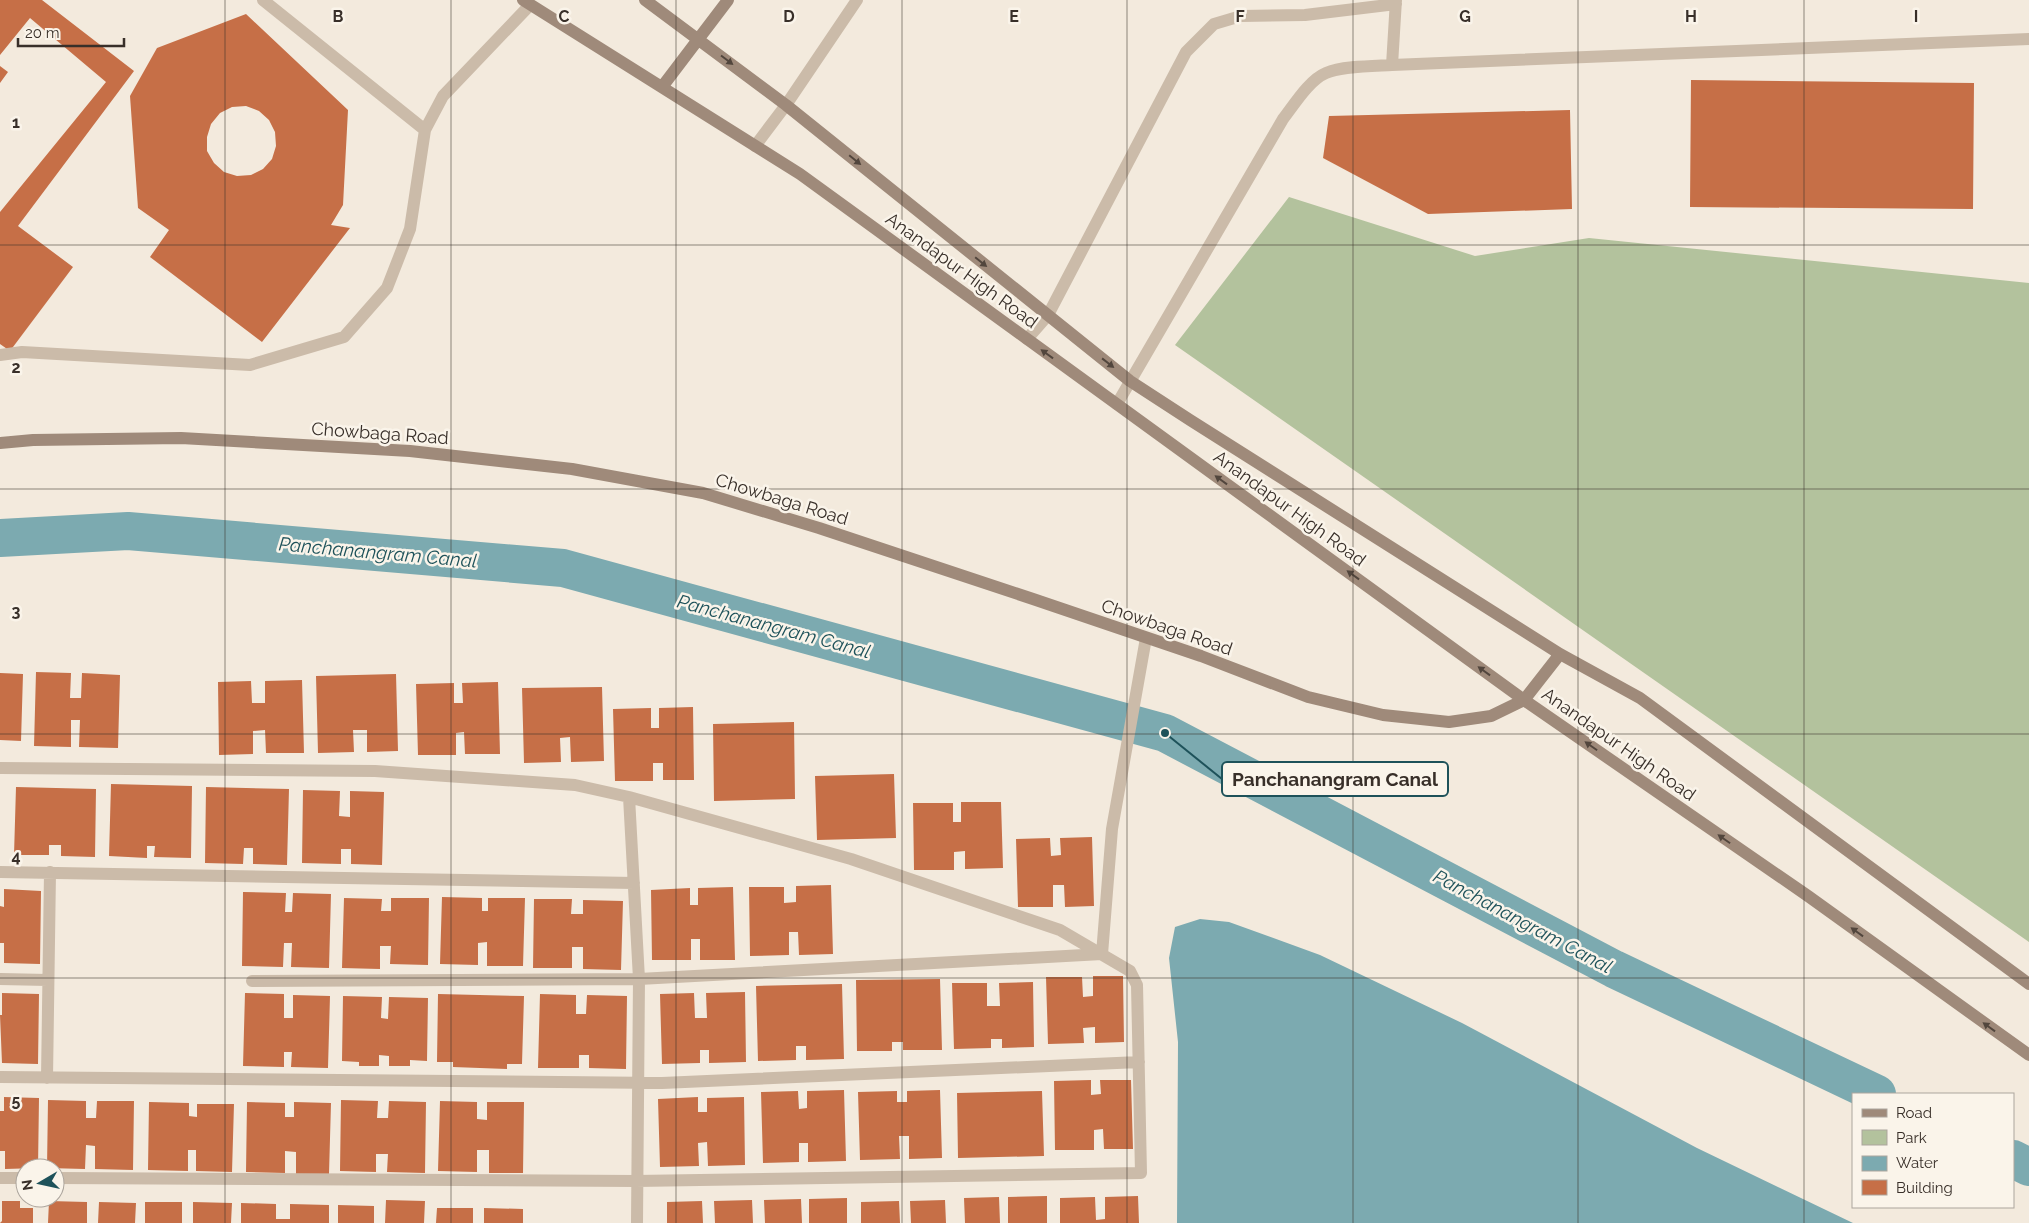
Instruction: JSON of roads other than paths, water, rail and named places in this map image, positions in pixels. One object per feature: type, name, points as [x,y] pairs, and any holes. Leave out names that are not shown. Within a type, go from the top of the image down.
[{"type":"main road","name":"Anandapur High Road","points":[[645,0],[786,105],[1130,381],[1198,426],[1560,654],[1640,698],[2029,984]]},
{"type":"main road","points":[[662,87],[728,0]]},
{"type":"main road","name":"Anandapur High Road","points":[[527,3],[800,174],[1524,700],[1808,896],[2029,1055]]},
{"type":"main road","name":"Chowbaga Road","points":[[0,443],[33,440],[181,438],[410,451],[572,469],[703,494],[819,528],[1146,638],[1308,697],[1383,715],[1449,722],[1491,716],[1524,700]]},
{"type":"main road","points":[[1524,700],[1560,654]]},
{"type":"street","points":[[263,0],[425,130]]},
{"type":"street","points":[[755,146],[786,105],[857,0]]},
{"type":"street","points":[[1027,339],[1048,315],[1186,52],[1214,24],[1241,16],[1305,15],[1396,2],[1392,65]]},
{"type":"street","points":[[0,355],[22,352],[250,365],[344,336],[387,288],[410,229],[425,130],[443,96],[515,21],[527,3]]},
{"type":"street","points":[[1117,404],[1283,119],[1303,92],[1325,73],[1392,65],[2029,39]]},
{"type":"street","points":[[1102,954],[1112,829],[1146,638]]},
{"type":"street","points":[[0,768],[375,771],[575,785],[629,796],[860,862],[1060,930],[1130,971],[1137,985],[1141,1173],[636,1180],[65,1178]]},
{"type":"street","points":[[629,796],[639,980],[637,1223]]},
{"type":"street","points":[[0,872],[634,883]]},
{"type":"street","points":[[47,1078],[50,872]]},
{"type":"street","points":[[252,981],[639,980],[1102,954]]},
{"type":"street","points":[[0,979],[48,980]]},
{"type":"street","points":[[0,1077],[638,1083],[1139,1062]]},
{"type":"street","points":[[0,1178],[15,1178]]},
{"type":"water","points":[[1200,919],[1229,922],[1320,955],[1462,1023],[1697,1148],[1853,1223],[1177,1223],[1178,1042],[1169,958],[1175,927]]},
{"type":"waterway","name":"Panchanangram Canal","points":[[0,538],[128,531],[563,568],[1165,733],[1614,969],[1875,1093]]},
{"type":"waterway","name":"Panchanangram Canal","points":[[2014,1160],[2029,1167]]},
{"type":"place","name":"Panchanangram Canal","points":[[1165,733]]}]
